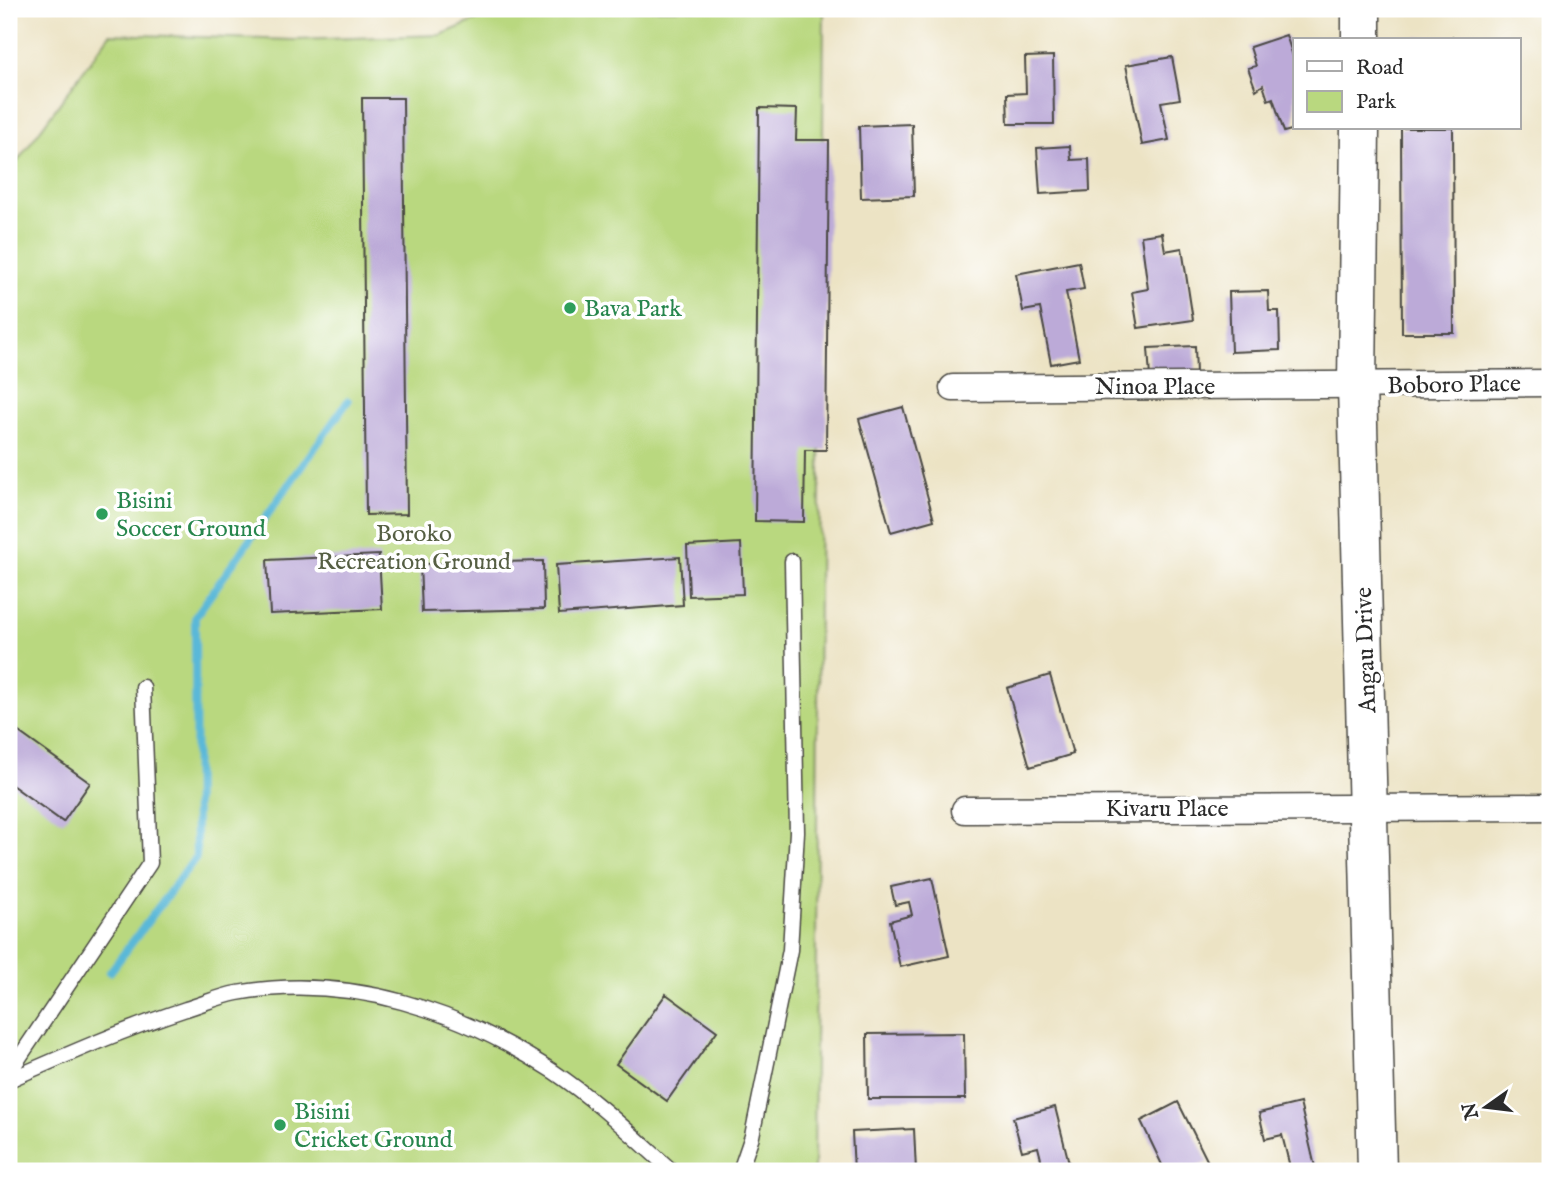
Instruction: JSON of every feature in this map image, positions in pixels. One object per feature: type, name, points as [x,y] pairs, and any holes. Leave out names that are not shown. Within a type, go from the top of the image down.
[{"type":"street","points":[[1361,9],[1361,38]]},
{"type":"street","name":"Angau Drive","points":[[1360,130],[1357,385],[1370,807],[1377,1171]]},
{"type":"street","name":"Boboro Place","points":[[1357,385],[1550,383]]},
{"type":"street","name":"Ninoa Place","points":[[953,388],[1357,385]]},
{"type":"street","name":"Kivaru Place","points":[[965,810],[1550,807]]},
{"type":"lane","points":[[740,1171],[752,1136],[790,950],[797,832],[792,561]]},
{"type":"lane","points":[[9,1073],[150,863],[143,687]]},
{"type":"lane","points":[[9,1080],[115,1033],[236,993],[317,987],[407,1001],[467,1023],[554,1072],[602,1109],[672,1171]]},
{"type":"green space","name":"Boroko Recreation Ground","points":[[654,9],[824,9],[814,1171],[9,1171],[9,173],[110,34],[294,40],[441,35],[486,16]]},
{"type":"building","points":[[1286,35],[1293,56],[1293,130],[1284,132],[1273,98],[1268,100],[1263,85],[1256,90],[1248,68],[1256,66],[1250,47]]},
{"type":"building","points":[[1401,37],[1453,37],[1453,38]]},
{"type":"building","points":[[1053,56],[1054,124],[1008,124],[1007,94],[1026,93],[1025,57]]},
{"type":"building","points":[[1172,57],[1180,99],[1161,102],[1169,140],[1142,145],[1126,65]]},
{"type":"building","points":[[362,98],[403,98],[407,514],[366,515]]},
{"type":"building","points":[[759,108],[797,109],[796,140],[829,140],[826,450],[805,450],[804,522],[755,521]]},
{"type":"building","points":[[912,124],[914,196],[861,198],[859,126]]},
{"type":"building","points":[[1401,130],[1453,130],[1454,333],[1402,333]]},
{"type":"building","points":[[1070,146],[1071,160],[1089,159],[1090,191],[1040,194],[1037,148]]},
{"type":"building","points":[[1162,233],[1165,251],[1182,248],[1193,320],[1138,328],[1132,292],[1148,289],[1141,236]]},
{"type":"building","points":[[1079,262],[1084,289],[1066,292],[1079,359],[1051,364],[1040,308],[1023,311],[1016,274]]},
{"type":"building","points":[[1268,291],[1269,311],[1279,311],[1280,350],[1231,352],[1229,292]]},
{"type":"building","points":[[1195,346],[1196,374],[1150,377],[1148,348]]},
{"type":"building","points":[[903,407],[934,520],[891,532],[859,419]]},
{"type":"building","points":[[741,543],[743,594],[689,596],[687,546]]},
{"type":"building","points":[[379,555],[382,609],[270,614],[267,560]]},
{"type":"building","points":[[680,557],[683,605],[559,614],[556,565]]},
{"type":"building","points":[[543,561],[544,609],[422,612],[420,564]]},
{"type":"building","points":[[1050,675],[1073,754],[1030,767],[1007,688]]},
{"type":"building","points":[[9,725],[90,783],[63,822],[9,783]]},
{"type":"building","points":[[932,878],[949,956],[900,967],[890,921],[912,915],[909,902],[895,905],[891,887]]},
{"type":"building","points":[[666,994],[717,1031],[667,1101],[616,1064]]},
{"type":"building","points":[[964,1033],[965,1099],[868,1099],[867,1034]]},
{"type":"building","points":[[1178,1102],[1208,1162],[1188,1171],[1165,1171],[1141,1121]]},
{"type":"building","points":[[1300,1103],[1316,1171],[1291,1171],[1282,1135],[1265,1139],[1259,1113]]},
{"type":"building","points":[[1055,1107],[1071,1171],[1044,1171],[1038,1147],[1022,1151],[1013,1118]]},
{"type":"building","points":[[914,1129],[916,1171],[854,1171],[852,1132]]},
{"type":"waterway","points":[[110,972],[196,857],[195,617],[348,401]]},
{"type":"place","name":"Bava Park","points":[[570,308]]},
{"type":"place","name":"Bisini Soccer Ground","points":[[102,514]]},
{"type":"place","name":"Bisini Cricket Ground","points":[[280,1125]]}]
